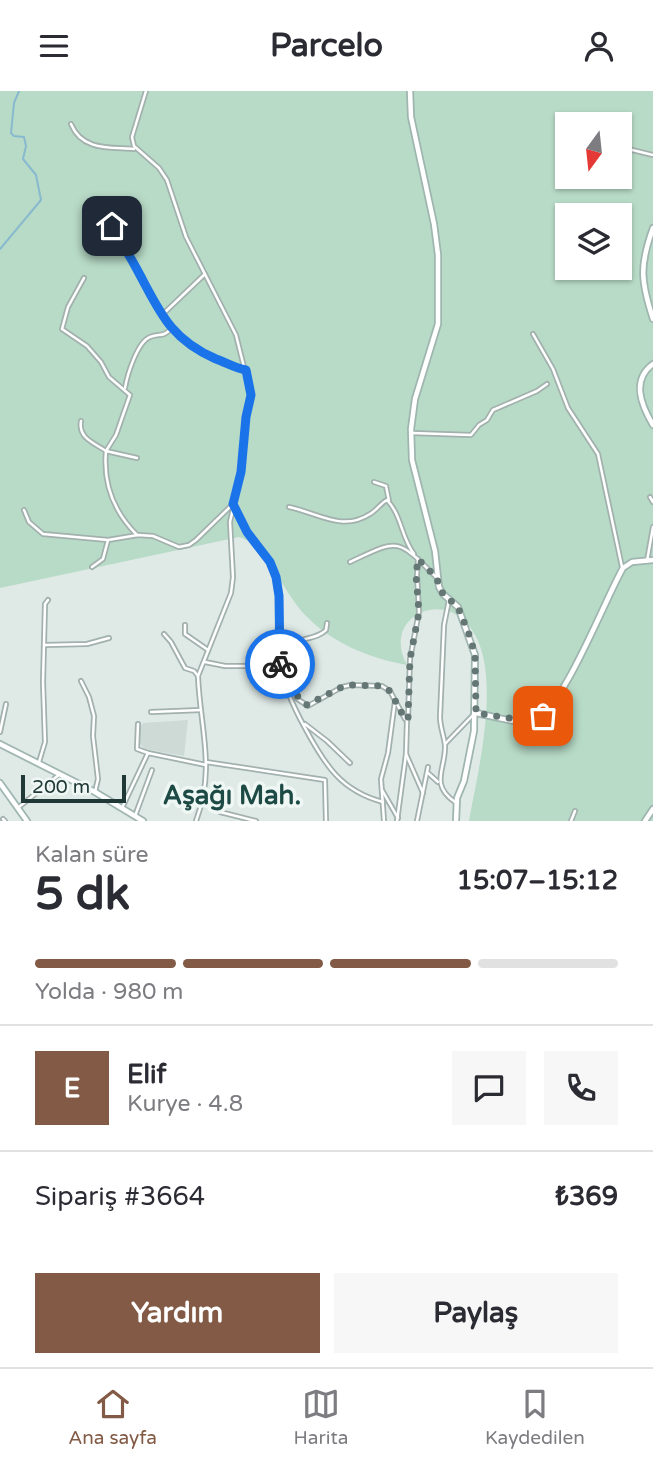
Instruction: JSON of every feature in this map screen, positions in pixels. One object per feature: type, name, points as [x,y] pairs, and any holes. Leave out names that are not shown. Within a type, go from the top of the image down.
[{"type":"street","points":[[146,91],[132,137],[136,149],[159,168],[167,180],[186,237],[236,335],[251,395],[246,417],[241,472],[230,522],[232,593],[198,676],[206,737],[206,763],[204,799],[196,821]]},
{"type":"street","points":[[410,91],[411,117],[438,255],[438,324],[415,399],[411,433],[412,460],[435,551],[439,587],[458,607],[475,655],[476,713],[464,781],[456,803],[456,821]]},
{"type":"street","points":[[71,124],[74,131],[94,147],[136,149]]},
{"type":"street","points":[[632,150],[653,155]]},
{"type":"street","points":[[112,226],[171,329],[204,354],[232,367],[246,370]]},
{"type":"street","points":[[653,228],[642,272],[643,286],[653,319]]},
{"type":"street","points":[[161,315],[205,274]]},
{"type":"street","points":[[84,278],[68,307],[62,329],[87,346],[101,362],[109,377],[125,388],[130,398],[106,451],[105,468],[111,493],[126,524],[138,535]]},
{"type":"street","points":[[125,388],[133,359],[145,341],[151,337],[163,336],[171,329]]},
{"type":"street","points":[[533,334],[553,369],[568,408],[590,446],[598,454],[623,568]]},
{"type":"street","points":[[653,364],[643,374],[640,391],[645,412],[653,425]]},
{"type":"street","points":[[411,433],[471,435],[493,409],[537,391],[547,384]]},
{"type":"street","points":[[81,421],[80,428],[84,436],[106,451],[137,458]]},
{"type":"street","points":[[374,482],[386,486],[388,501],[398,517],[407,546],[436,577]]},
{"type":"street","points":[[650,497],[653,502]]},
{"type":"street","points":[[289,507],[329,521],[354,522],[379,508],[384,500],[388,501]]},
{"type":"street","points":[[24,510],[29,522],[43,534],[108,540],[138,535],[153,536],[179,547],[189,545],[233,504]]},
{"type":"street","points":[[233,504],[247,532],[270,562],[276,577],[279,596],[279,663],[302,722],[330,771],[348,787],[369,799],[383,802]]},
{"type":"street","points":[[445,744],[466,720],[476,713],[528,721],[543,716],[564,688],[623,568],[632,562],[650,560],[653,527]]},
{"type":"street","points":[[92,567],[103,559],[108,540]]},
{"type":"street","points":[[350,562],[389,544],[414,554]]},
{"type":"street","points":[[397,820],[406,754],[410,659],[419,612],[416,575],[418,559]]},
{"type":"street","points":[[39,763],[45,742],[43,681],[45,604],[48,600]]},
{"type":"street","points":[[439,784],[445,744],[440,731],[440,717],[444,625],[449,600]]},
{"type":"street","points":[[278,637],[293,643],[303,637],[321,635],[327,631],[327,623]]},
{"type":"street","points":[[185,625],[183,632],[209,651]]},
{"type":"street","points":[[164,634],[185,668],[194,671],[198,676]]},
{"type":"street","points":[[45,645],[87,644],[109,638]]},
{"type":"street","points":[[205,662],[225,666],[260,666],[308,706],[342,687],[382,686],[390,691],[407,719]]},
{"type":"street","points":[[80,681],[89,697],[94,716],[97,779],[95,792]]},
{"type":"street","points":[[384,821],[381,787],[395,701]]},
{"type":"street","points":[[0,731],[6,704]]},
{"type":"street","points":[[151,712],[201,710]]},
{"type":"street","points":[[302,722],[350,763]]},
{"type":"street","points":[[138,724],[137,749],[148,753],[325,780],[326,821]]},
{"type":"street","points":[[0,744],[95,792],[144,821]]},
{"type":"street","points":[[122,808],[148,753]]},
{"type":"street","points":[[406,754],[424,794]]},
{"type":"street","points":[[417,821],[428,767]]},
{"type":"street","points":[[135,816],[152,770]]},
{"type":"street","points":[[428,773],[456,803]]},
{"type":"street","points":[[18,807],[60,774]]},
{"type":"street","points":[[0,782],[27,821]]},
{"type":"street","points":[[381,787],[397,820]]},
{"type":"street","points":[[181,795],[204,799],[220,812],[257,821]]},
{"type":"street","points":[[645,821],[653,809]]},
{"type":"street","points":[[570,821],[575,811]]},
{"type":"shaded area","points":[[188,720],[184,756],[145,749],[140,744],[140,727],[143,723]]},
{"type":"green space","points":[[0,91],[653,91],[653,821],[469,821],[481,757],[487,687],[480,646],[469,626],[455,614],[439,609],[424,611],[411,619],[403,631],[401,647],[407,665],[352,648],[327,634],[305,615],[256,548],[239,537],[0,588]]},
{"type":"waterway","points":[[0,249],[41,200],[36,175],[23,159],[26,146],[24,137],[11,133],[14,103],[19,91]]},
{"type":"way so far","points":[[280,664],[287,686],[296,698],[307,705],[342,687],[382,686],[390,691],[405,719],[408,719],[410,659],[419,612],[416,575],[418,559],[436,577],[443,594],[458,607],[470,637],[475,655],[476,713],[528,721],[543,716]]},
{"type":"district","name":"Aşağı Mah.","points":[[232,795]]},
{"type":"route","points":[[112,226],[133,261],[154,305],[171,329],[204,354],[232,367],[246,370],[251,395],[246,417],[241,472],[233,504],[247,532],[270,562],[276,577],[279,596],[280,664]]}]
